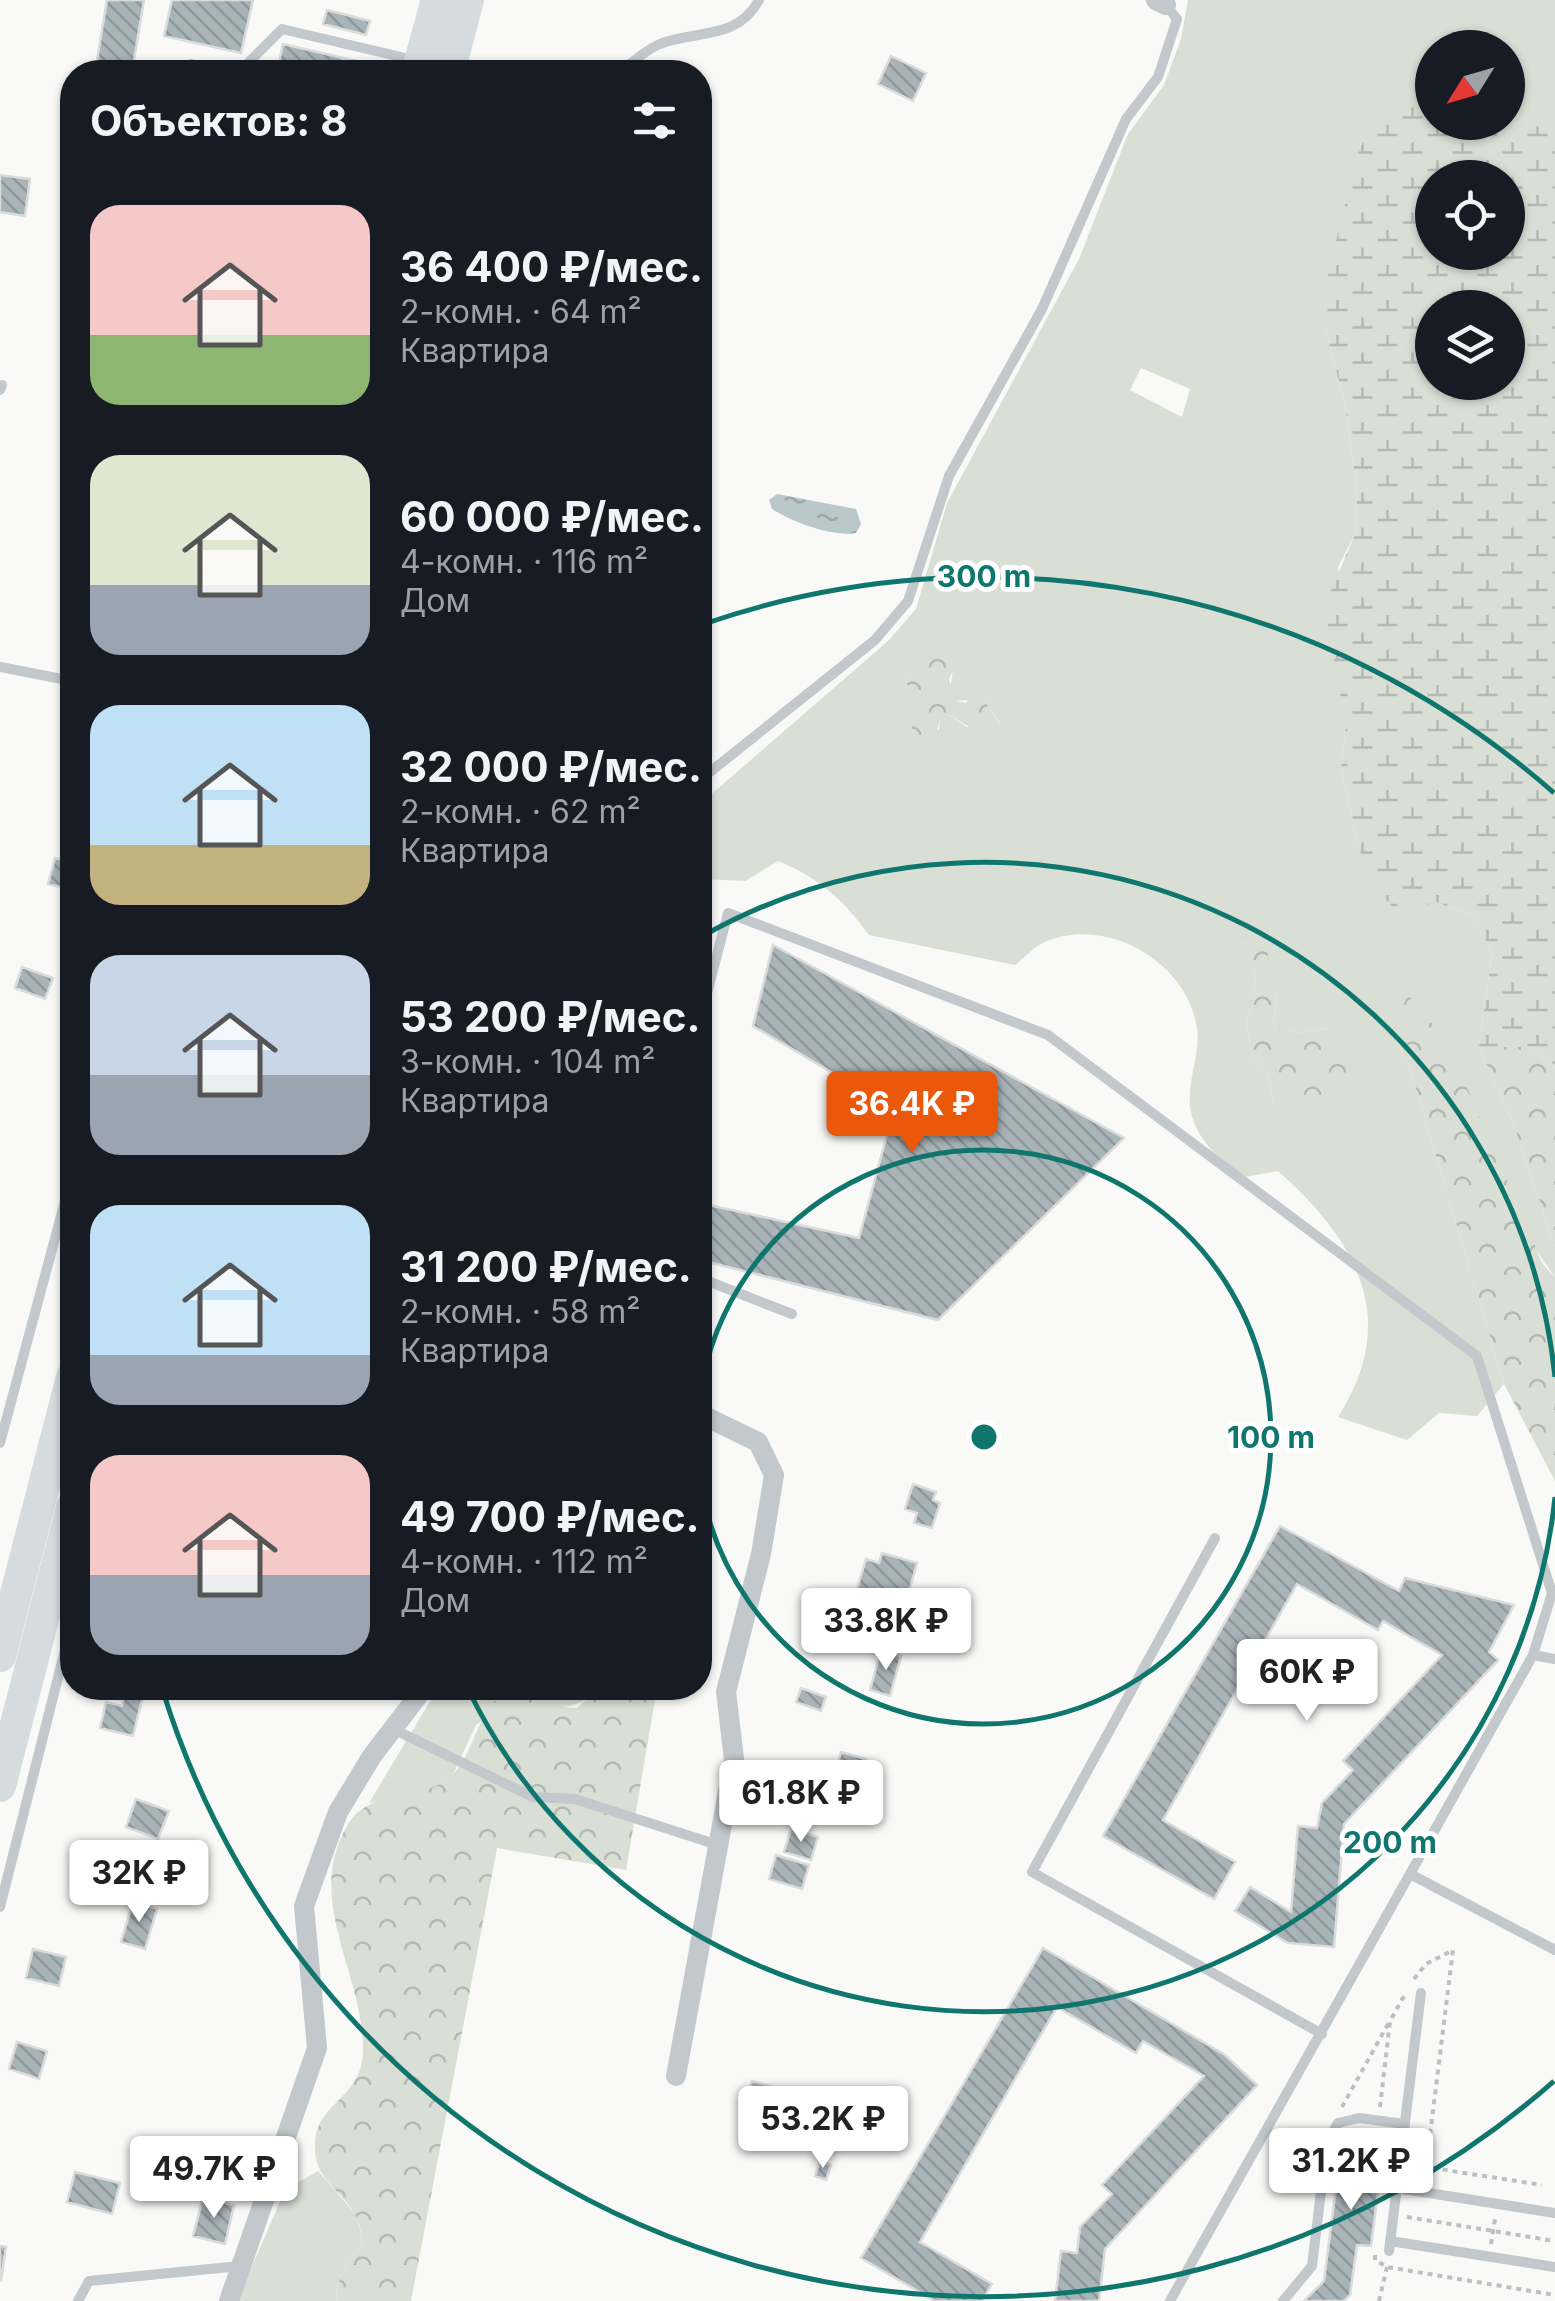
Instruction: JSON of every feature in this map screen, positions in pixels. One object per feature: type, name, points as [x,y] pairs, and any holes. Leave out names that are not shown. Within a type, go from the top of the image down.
[{"type":"highway","points":[[430,60],[437,0]]},
{"type":"highway","points":[[434,60],[468,0]]},
{"type":"highway","points":[[0,1656],[60,1424]]},
{"type":"highway","points":[[0,1786],[60,1554]]},
{"type":"street","points":[[676,2076],[734,1759],[726,1692],[761,1554],[774,1475],[758,1442],[712,1420]]},
{"type":"street","points":[[229,2301],[317,2048],[304,1906],[338,1812],[415,1700]]},
{"type":"lane","points":[[638,60],[661,44],[734,27],[752,12],[759,0]]},
{"type":"lane","points":[[712,770],[875,640],[908,600],[949,476],[1042,309],[1126,119],[1158,78],[1177,19],[1161,3]]},
{"type":"lane","points":[[251,60],[282,29],[396,60]]},
{"type":"lane","points":[[0,667],[60,679]]},
{"type":"lane","points":[[712,974],[728,913],[1048,1035],[1477,1356],[1552,1593],[1534,1656],[1170,2301]]},
{"type":"lane","points":[[0,1444],[60,1220]]},
{"type":"lane","points":[[712,1283],[792,1314]]},
{"type":"lane","points":[[1215,1538],[1032,1872],[1322,2034]]},
{"type":"lane","points":[[1534,1656],[1555,1659]]},
{"type":"lane","points":[[0,1907],[60,1670]]},
{"type":"lane","points":[[393,1729],[533,1797],[575,1799],[718,1846]]},
{"type":"lane","points":[[1412,1875],[1555,1950]]},
{"type":"lane","points":[[1421,1993],[1390,2246],[1555,2267]]},
{"type":"lane","points":[[1283,2301],[1309,2274],[1327,2142],[1342,2122],[1359,2118],[1405,2124]]},
{"type":"lane","points":[[1397,2188],[1555,2213]]},
{"type":"lane","points":[[78,2301],[89,2281],[240,2266]]},
{"type":"path","points":[[1342,2122],[1342,2106],[1390,2021]]},
{"type":"path","points":[[1485,2284],[1502,2178]]},
{"type":"path","points":[[1394,2214],[1555,2241]]},
{"type":"path","points":[[1379,2301],[1390,2246]]},
{"type":"path","points":[[1386,2267],[1555,2295]]},
{"type":"green space","points":[[1188,0],[1555,0],[1555,127],[1525,129],[1525,30],[1415,30],[1415,101],[1407,101],[1348,205],[1336,243],[1325,327],[1345,405],[1357,491],[1356,532],[1338,567],[1346,725],[1341,767],[1358,846],[1436,902],[1473,916],[1492,952],[1479,1047],[1512,1120],[1555,1246],[1555,1278],[1395,1035],[1413,1079],[1504,1384],[1477,1416],[1439,1413],[1407,1440],[1338,1417],[1357,1381],[1366,1347],[1368,1315],[1361,1284],[1330,1225],[1278,1171],[1240,1178],[1198,1131],[1190,1102],[1197,1028],[1178,983],[1161,965],[1118,940],[1094,935],[1069,935],[1045,942],[1015,965],[869,935],[829,891],[778,861],[745,881],[712,880],[712,794],[888,641],[916,609],[947,503],[1079,259],[1128,134],[1164,85],[1181,39]],"holes":[[[1141,368],[1190,389],[1182,417],[1130,390]],[[953,668],[950,691],[956,701],[983,699],[1000,723],[967,727],[949,715],[940,718],[939,730],[913,720],[916,710],[906,680],[912,671]],[[1254,963],[1277,996],[1273,1025],[1301,1033],[1329,1028],[1273,1106],[1269,1077],[1251,1053],[1247,1022],[1255,994]]]},
{"type":"green space","points":[[1407,101],[1415,101],[1415,140],[1525,140],[1525,126],[1555,127],[1555,1068],[1529,1047],[1479,1047],[1492,952],[1473,916],[1436,902],[1399,914],[1373,885],[1358,846],[1341,767],[1346,725],[1324,606],[1356,532],[1357,491],[1345,405],[1325,327],[1326,284],[1356,158],[1372,122]]},
{"type":"green space","points":[[946,642],[955,646],[959,658],[949,679],[956,701],[966,703],[972,694],[983,699],[1000,724],[978,732],[949,715],[940,719],[935,740],[925,745],[915,740],[911,731],[915,710],[906,680],[925,648]]},
{"type":"green space","points":[[1244,937],[1264,938],[1277,996],[1273,1025],[1301,1033],[1329,1028],[1348,1052],[1347,1080],[1314,1106],[1273,1106],[1269,1077],[1251,1053],[1247,1022],[1255,994],[1254,964]]},
{"type":"green space","points":[[1407,994],[1448,1043],[1542,1263],[1555,1278],[1555,1481],[1504,1384],[1413,1079],[1395,1035]]},
{"type":"green space","points":[[1479,1047],[1529,1047],[1555,1068],[1555,1246],[1512,1120]]},
{"type":"green space","points":[[431,1700],[511,1700],[476,1725],[452,1777],[427,1792],[369,1803]]},
{"type":"green space","points":[[531,1700],[577,1708],[586,1700],[655,1700],[626,1870],[497,1848],[411,2301],[337,2301],[341,2278],[363,2243],[355,2214],[318,2166],[315,2144],[323,2118],[356,2078],[363,2048],[361,2020],[333,1909],[335,1853],[347,1826],[368,1806],[447,1780],[460,1765],[492,1702]]},
{"type":"green space","points":[[535,1700],[584,1700],[562,1707]]},
{"type":"green space","points":[[318,2171],[357,2216],[363,2243],[341,2278],[337,2301],[237,2301],[285,2190]]},
{"type":"water","points":[[777,494],[856,509],[861,524],[856,533],[846,534],[801,523],[772,509],[769,500]]},
{"type":"building","points":[[107,0],[144,0],[134,60],[97,60]]},
{"type":"building","points":[[172,0],[253,0],[241,53],[164,36]]},
{"type":"building","points":[[327,10],[370,21],[366,35],[323,24]]},
{"type":"building","points":[[283,44],[343,58],[343,60],[280,60]]},
{"type":"building","points":[[891,56],[926,73],[913,101],[878,84]]},
{"type":"building","points":[[0,175],[30,179],[25,216],[0,212]]},
{"type":"building","points":[[55,858],[60,859],[60,887],[48,884]]},
{"type":"building","points":[[773,945],[1124,1138],[938,1320],[712,1263],[712,1206],[859,1238],[894,1109],[753,1026]]},
{"type":"building","points":[[22,967],[53,978],[45,999],[15,988]]},
{"type":"building","points":[[913,1484],[936,1492],[933,1500],[940,1503],[932,1528],[914,1523],[917,1513],[905,1509]]},
{"type":"building","points":[[1280,1526],[1399,1591],[1405,1578],[1514,1605],[1489,1652],[1498,1660],[1344,1824],[1334,1947],[1288,1943],[1235,1911],[1250,1887],[1291,1912],[1298,1826],[1317,1828],[1322,1803],[1353,1770],[1343,1761],[1442,1655],[1383,1621],[1378,1630],[1297,1584],[1163,1820],[1235,1862],[1214,1899],[1103,1836]]},
{"type":"building","points":[[882,1553],[917,1563],[906,1603],[857,1589],[866,1559],[879,1563]]},
{"type":"building","points":[[881,1650],[901,1656],[890,1696],[870,1690]]},
{"type":"building","points":[[801,1688],[826,1697],[821,1711],[796,1702]]},
{"type":"building","points":[[123,1700],[142,1700],[133,1736],[100,1728],[106,1702],[122,1706]]},
{"type":"building","points":[[841,1752],[866,1759],[860,1780],[835,1773]]},
{"type":"building","points":[[136,1799],[169,1811],[158,1839],[126,1827]]},
{"type":"building","points":[[791,1829],[818,1837],[811,1860],[784,1852]]},
{"type":"building","points":[[776,1855],[809,1865],[802,1889],[769,1879]]},
{"type":"building","points":[[133,1902],[157,1909],[145,1949],[121,1942]]},
{"type":"building","points":[[1043,1948],[1225,2055],[1257,2085],[1105,2249],[1099,2301],[1055,2301],[1061,2251],[1077,2253],[1080,2227],[1112,2194],[1102,2185],[1204,2076],[1143,2041],[1136,2053],[1057,2007],[920,2242],[992,2284],[982,2301],[935,2301],[861,2258]]},
{"type":"building","points":[[33,1949],[66,1957],[59,1986],[26,1978]]},
{"type":"building","points":[[17,2042],[47,2051],[39,2079],[9,2069]]},
{"type":"building","points":[[752,2081],[787,2091],[774,2136],[755,2131],[761,2110],[745,2106]]},
{"type":"building","points":[[1343,2133],[1385,2139],[1371,2246],[1357,2245],[1350,2295],[1344,2301],[1304,2301],[1324,2281]]},
{"type":"building","points":[[820,2161],[831,2165],[826,2180],[815,2176]]},
{"type":"building","points":[[75,2172],[120,2183],[112,2214],[67,2202]]},
{"type":"building","points":[[203,2198],[234,2205],[225,2244],[193,2236]]},
{"type":"building","points":[[0,2246],[6,2247],[1,2280],[0,2280]]}]
